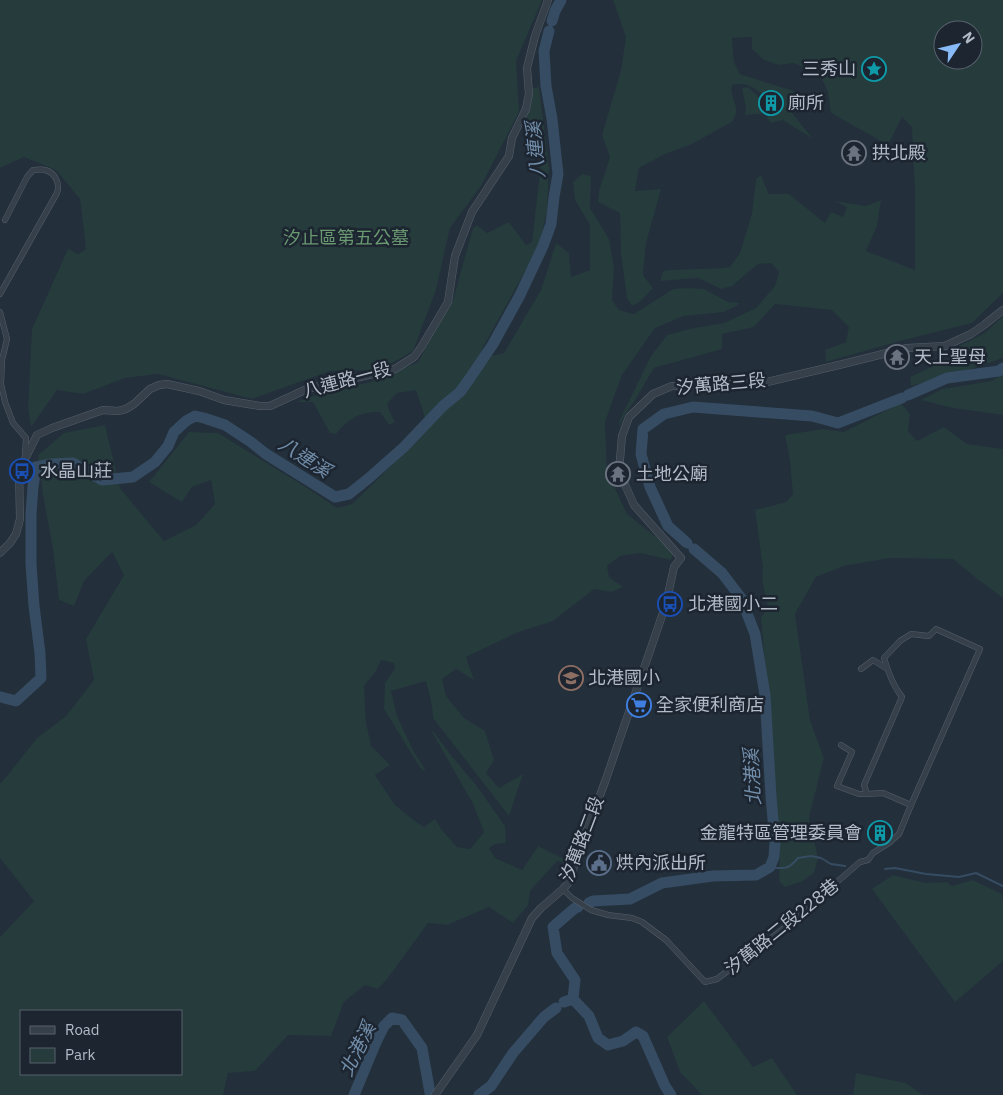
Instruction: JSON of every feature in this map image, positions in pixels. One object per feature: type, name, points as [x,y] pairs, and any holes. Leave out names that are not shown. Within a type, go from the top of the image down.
[{"type":"street","name":"八連路一段","points":[[0,553],[10,544],[16,534],[20,519],[19,469],[37,435],[103,410],[126,409],[150,389],[159,385],[167,384],[199,391],[224,400],[270,406],[307,389],[395,369],[414,357],[448,302],[455,256],[472,212],[509,156],[512,138],[526,109],[529,94],[528,68],[535,36],[548,0]]},
{"type":"street","points":[[0,294],[57,194],[59,187],[56,177],[44,169],[32,170],[5,220]]},
{"type":"street","name":"汐萬路三段","points":[[681,558],[634,505],[619,471],[622,436],[629,418],[653,394],[672,386],[763,383],[907,348],[945,346],[971,334],[1003,310]]},
{"type":"street","points":[[0,312],[7,339],[2,360],[2,384],[5,402],[13,423],[26,438],[25,460]]},
{"type":"street","name":"汐萬路二段","points":[[434,1095],[477,1036],[532,918],[540,908],[570,881],[576,859],[605,782],[666,604],[674,566],[681,558]]},
{"type":"street","points":[[840,745],[852,752],[837,786],[859,794],[867,794],[883,793],[911,805],[980,649],[936,630],[929,636],[911,634],[884,658],[889,674],[902,697],[864,785],[867,794]]},
{"type":"street","points":[[861,669],[873,660],[887,668]]},
{"type":"street","name":"汐萬路二段228巷","points":[[563,889],[572,898],[591,910],[608,915],[632,918],[642,922],[666,940],[705,982],[717,980],[778,933],[860,862],[868,860],[873,853],[889,843],[898,834],[911,805]]},
{"type":"green space","name":"汐止區第五公墓","points":[[0,0],[542,0],[516,61],[519,112],[481,186],[450,228],[436,290],[413,351],[392,363],[369,370],[330,371],[252,399],[158,374],[125,378],[83,394],[57,390],[31,427],[28,408],[32,329],[68,249],[78,254],[86,249],[80,199],[56,170],[24,157],[0,168]]},
{"type":"green space","points":[[613,0],[1003,0],[1003,293],[972,323],[826,362],[825,350],[846,342],[849,327],[832,310],[775,304],[754,327],[722,334],[722,349],[654,368],[625,414],[619,428],[623,413],[651,356],[667,335],[724,323],[756,308],[775,286],[779,272],[771,263],[758,264],[732,286],[721,289],[698,278],[660,281],[663,271],[730,267],[740,253],[752,213],[756,179],[761,175],[769,194],[789,194],[825,223],[831,212],[843,217],[847,207],[835,201],[866,206],[881,200],[877,226],[866,251],[915,270],[915,193],[912,127],[902,117],[888,145],[831,113],[828,92],[819,73],[793,63],[779,65],[764,60],[752,49],[752,37],[732,38],[734,62],[740,74],[794,91],[792,113],[813,139],[783,120],[771,123],[767,118],[782,107],[770,92],[762,94],[748,85],[732,85],[736,112],[732,122],[692,144],[665,154],[639,168],[635,191],[661,189],[646,243],[643,275],[653,288],[640,302],[632,306],[627,298],[621,254],[620,213],[598,202],[599,191],[610,157],[602,135],[621,70],[626,37]]},
{"type":"green space","points":[[539,87],[549,168],[547,211],[539,246],[482,349],[490,356],[504,353],[541,290],[556,243],[569,253],[571,277],[590,270],[590,225],[575,200],[573,182],[582,174],[591,176],[590,208],[609,239],[614,268],[612,300],[619,310],[634,314],[673,289],[685,288],[704,289],[728,302],[740,303],[724,312],[684,316],[655,328],[622,375],[605,422],[607,471],[627,514],[665,544],[673,553],[671,560],[640,553],[620,556],[607,566],[609,577],[623,587],[611,592],[594,589],[553,621],[516,633],[466,657],[474,680],[456,669],[442,679],[446,696],[464,718],[485,731],[494,760],[486,773],[499,788],[523,774],[509,816],[433,718],[426,681],[391,691],[397,716],[414,752],[425,769],[424,771],[384,709],[385,683],[395,668],[394,663],[381,660],[376,671],[364,686],[366,722],[371,746],[390,765],[375,775],[395,805],[424,827],[435,819],[457,847],[470,849],[484,832],[473,804],[433,731],[477,786],[505,826],[506,843],[495,844],[489,848],[495,858],[522,870],[538,846],[570,862],[567,867],[563,862],[557,861],[530,891],[528,905],[513,923],[489,907],[447,925],[428,923],[378,989],[365,985],[344,1002],[331,1036],[288,1035],[255,1071],[228,1073],[223,1095],[0,1095],[0,937],[34,901],[0,858],[0,783],[37,738],[66,716],[94,680],[86,639],[124,575],[112,552],[84,581],[74,606],[59,600],[38,455],[64,433],[105,425],[120,488],[164,541],[196,525],[215,504],[211,480],[192,487],[182,502],[149,482],[189,432],[218,433],[337,508],[352,504],[428,429],[416,390],[397,393],[387,404],[395,422],[389,425],[380,412],[366,413],[355,417],[336,434],[330,433],[313,402],[296,402],[325,392],[371,382],[418,362],[453,300],[473,228],[477,225],[487,233],[509,222],[526,245],[532,242],[541,163],[537,139],[524,133],[533,88]]},
{"type":"green space","points":[[748,87],[761,102],[761,114],[745,115],[746,109],[742,88]]},
{"type":"green space","points":[[1003,316],[1003,358],[911,386],[910,377],[964,352],[959,346],[985,333]]},
{"type":"green space","points":[[1003,373],[1003,415],[953,408],[921,400],[942,389],[992,381]]},
{"type":"green space","points":[[901,403],[910,414],[908,431],[917,441],[944,427],[967,444],[1003,449],[1003,598],[953,559],[890,558],[844,566],[816,577],[795,614],[810,720],[824,758],[809,818],[818,858],[814,873],[803,881],[785,887],[779,881],[780,850],[761,617],[768,608],[762,580],[763,568],[755,510],[786,502],[793,494],[785,435],[822,429],[844,432]]},
{"type":"green space","points":[[893,875],[925,883],[947,882],[952,886],[973,880],[1002,894],[1003,961],[955,1002],[872,889]]},
{"type":"green space","points":[[704,1001],[753,1067],[772,1058],[797,1095],[702,1095],[680,1072],[667,1037]]},
{"type":"green space","points":[[856,1073],[906,1083],[923,1095],[853,1095]]},
{"type":"waterway","name":"八連溪","points":[[552,21],[561,0]]},
{"type":"waterway","name":"八連溪","points":[[0,697],[16,701],[41,678],[31,564],[31,514],[36,467],[73,463],[102,480],[133,477],[155,462],[168,446],[174,432],[195,416],[225,425],[266,454],[335,497],[349,494],[369,478],[404,447],[443,406],[460,392],[493,344],[520,295],[551,224],[558,174],[546,86],[544,51],[549,31]]},
{"type":"waterway","name":"北港溪","points":[[908,395],[947,378],[999,371],[1003,368]]},
{"type":"waterway","name":"北港溪","points":[[687,543],[668,526],[650,487],[641,454],[643,429],[664,414],[693,407],[812,416],[838,423],[902,398]]},
{"type":"waterway","name":"北港溪","points":[[589,903],[593,901],[630,899],[662,883],[713,876],[756,875],[770,867],[774,857],[775,843],[765,695],[755,634],[741,598],[722,573],[694,549]]},
{"type":"waterway","points":[[770,867],[786,868],[798,858],[811,856],[821,858],[831,864],[845,866]]},
{"type":"waterway","points":[[885,869],[895,868],[926,874],[959,877],[976,873],[1003,886]]},
{"type":"waterway","name":"北港溪","points":[[564,1002],[573,999],[575,980],[557,953],[553,927],[578,907]]},
{"type":"waterway","points":[[573,999],[589,1016],[598,1038],[608,1045],[623,1041],[636,1032],[643,1036],[665,1086],[671,1095]]},
{"type":"waterway","name":"北港溪","points":[[479,1095],[491,1086],[513,1053],[544,1017],[556,1008]]},
{"type":"waterway","name":"北港溪","points":[[354,1095],[377,1040],[384,1026],[392,1018],[402,1020],[422,1048],[430,1093]]},
{"type":"place","name":"三秀山","points":[[874,69]]},
{"type":"place","name":"廁所","points":[[771,103]]},
{"type":"place","name":"拱北殿","points":[[854,153]]},
{"type":"place","name":"天上聖母","points":[[897,357]]},
{"type":"place","name":"水晶山莊","points":[[22,471]]},
{"type":"place","name":"土地公廟","points":[[618,474]]},
{"type":"place","name":"北港國小二","points":[[670,604]]},
{"type":"place","name":"北港國小","points":[[571,678]]},
{"type":"place","name":"全家便利商店","points":[[639,705]]},
{"type":"place","name":"金龍特區管理委員會","points":[[880,833]]},
{"type":"place","name":"烘內派出所","points":[[599,863]]}]
